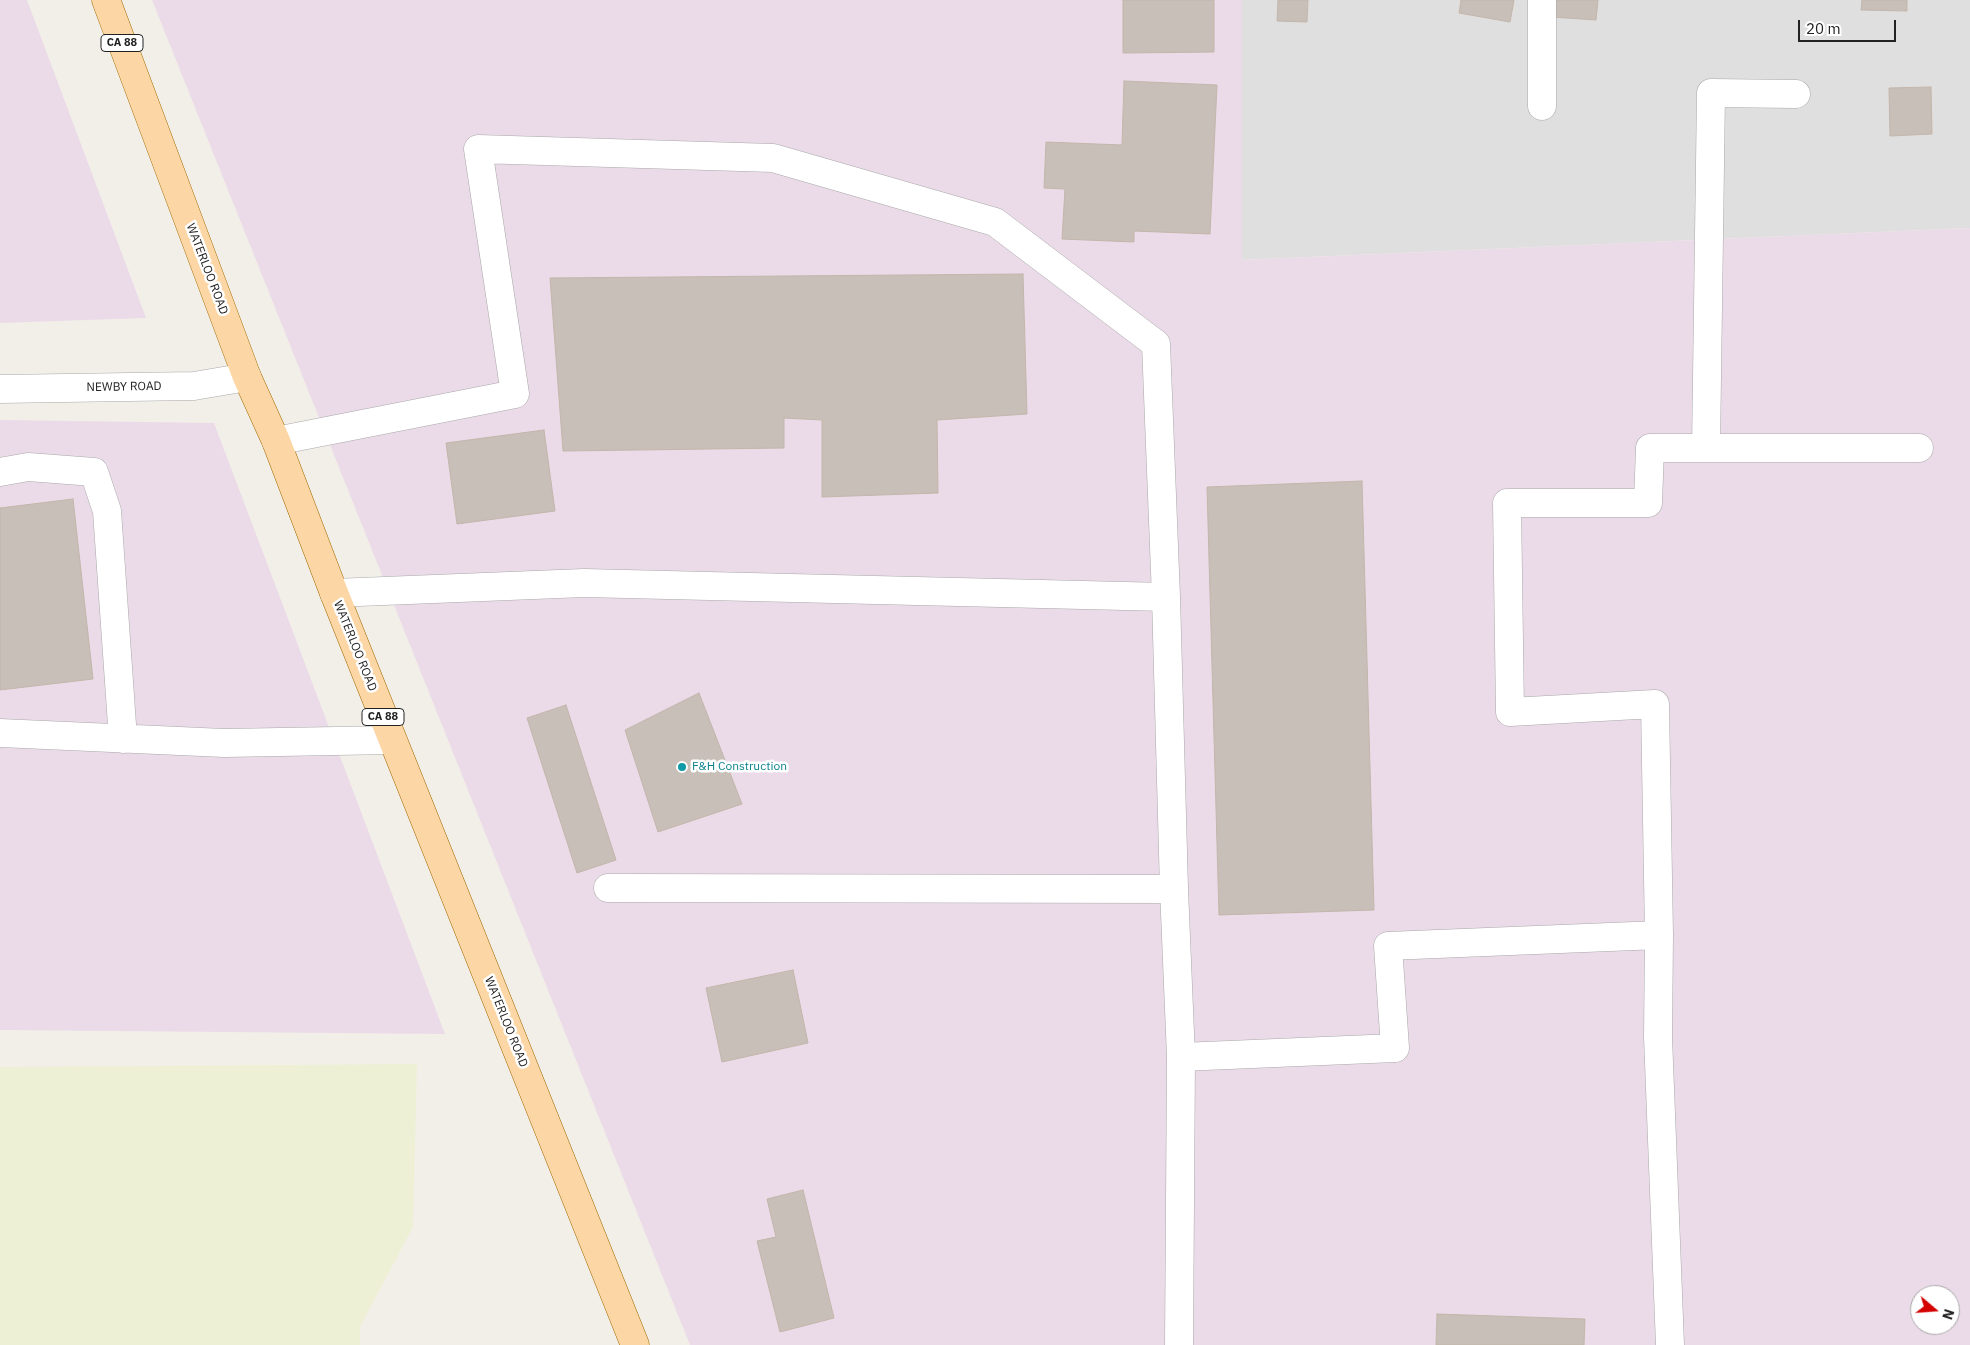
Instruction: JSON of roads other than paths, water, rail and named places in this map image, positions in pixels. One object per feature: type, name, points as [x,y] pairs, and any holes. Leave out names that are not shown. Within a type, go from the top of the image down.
[{"type":"main road","name":"WATERLOO ROAD","points":[[106,0],[248,377],[276,441],[334,594],[635,1345]]},
{"type":"street","points":[[1542,0],[1542,106]]},
{"type":"street","points":[[1706,448],[1710,93],[1796,94]]},
{"type":"street","points":[[276,441],[515,394],[478,148],[773,158],[995,222],[1156,344],[1181,1058],[1180,1345]]},
{"type":"street","name":"NEWBY ROAD","points":[[0,389],[194,386],[248,377]]},
{"type":"street","points":[[1670,1345],[1658,1037],[1659,935],[1654,704],[1510,712],[1507,503],[1648,503],[1650,448],[1919,448]]},
{"type":"street","points":[[0,472],[28,467],[94,472],[107,511],[123,738]]},
{"type":"street","points":[[334,594],[584,583],[1166,597]]},
{"type":"street","points":[[0,733],[224,743],[392,740]]},
{"type":"street","points":[[608,888],[1174,889]]},
{"type":"street","points":[[1181,1058],[1395,1048],[1388,946],[1659,935]]},
{"type":"place","name":"F&H Construction","points":[[682,767]]}]
